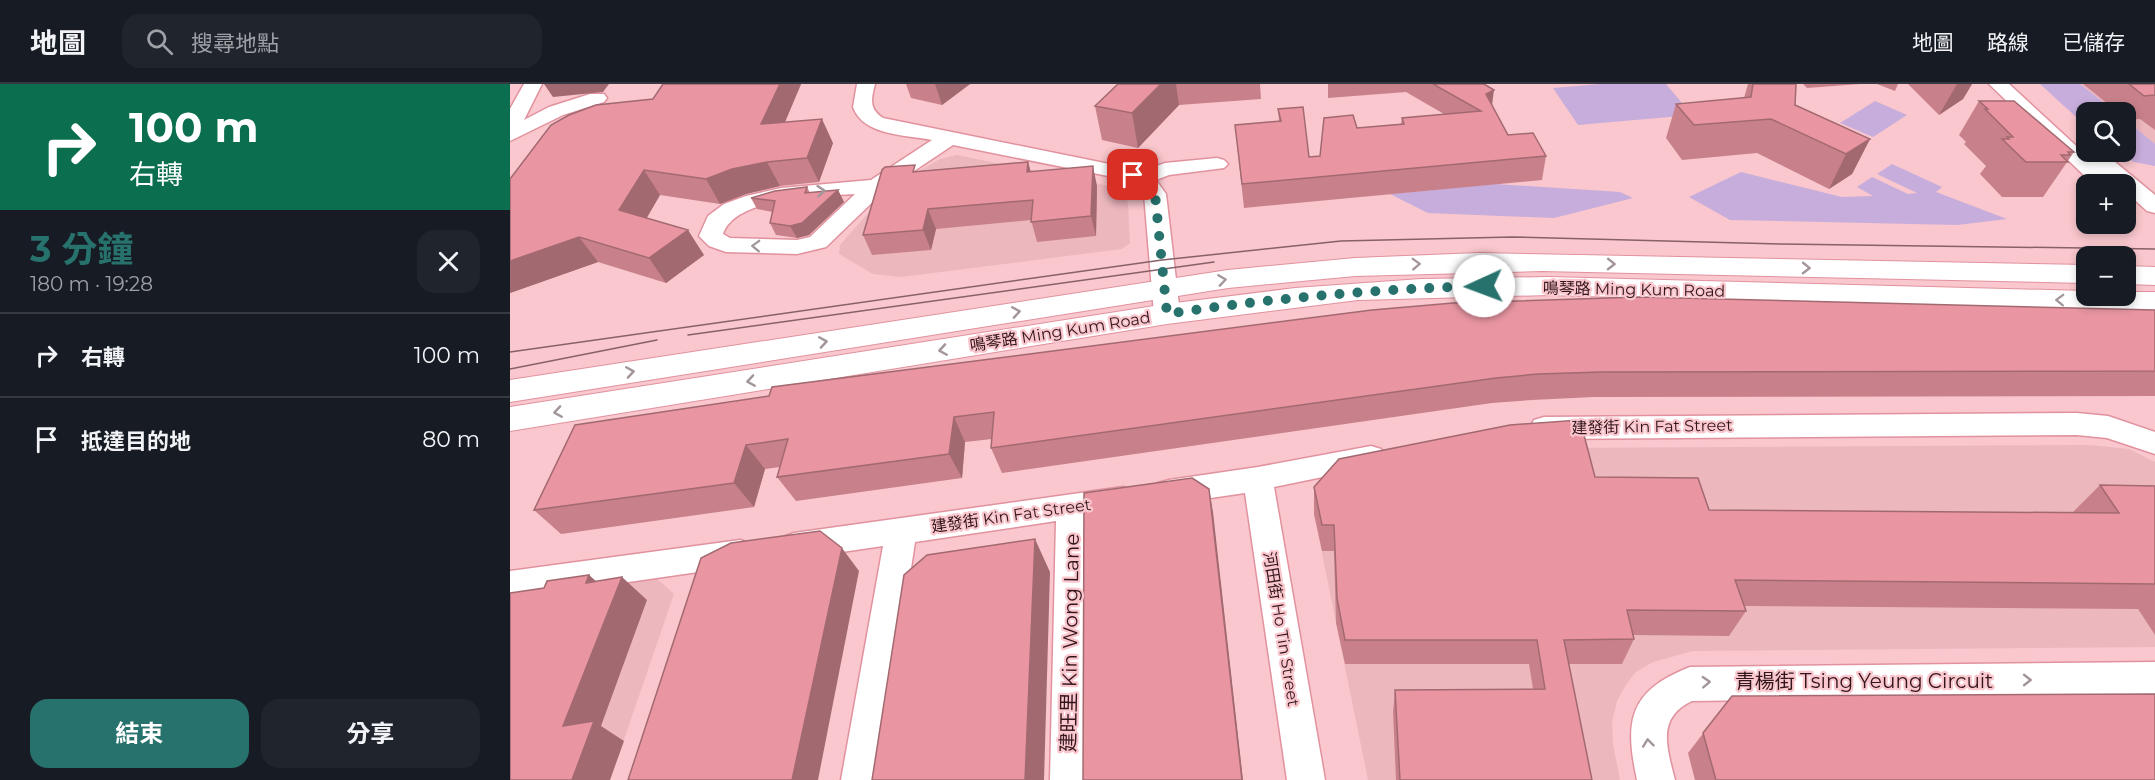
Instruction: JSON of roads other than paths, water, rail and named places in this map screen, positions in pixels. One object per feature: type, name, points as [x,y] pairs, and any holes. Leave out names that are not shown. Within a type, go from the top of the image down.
[{"type":"main road","name":"鳴琴路 Ming Kum Road","points":[[510,419],[1166,301],[1292,272],[1469,262],[2076,274]]},
{"type":"main road","name":"鳴琴路 Ming Kum Road","points":[[2136,283],[2155,276]]},
{"type":"main road","name":"鳴琴路 Ming Kum Road","points":[[510,391],[1166,301],[1295,297],[1484,286],[2076,288]]},
{"type":"main road","name":"鳴琴路 Ming Kum Road","points":[[2136,294],[2155,302]]},
{"type":"main road","points":[[2136,297],[2155,310]]},
{"type":"street","points":[[510,128],[533,84]]},
{"type":"street","points":[[1998,84],[2101,174]]},
{"type":"street","points":[[2018,84],[2076,138]]},
{"type":"street","points":[[864,90],[862,109],[877,123],[1124,173],[1141,179],[1152,188],[1156,200],[1166,301]]},
{"type":"street","points":[[510,135],[556,111],[597,98]]},
{"type":"street","points":[[876,186],[779,195],[750,202],[735,207],[715,221],[711,229],[711,236],[726,245],[797,247],[812,245],[824,238],[876,186],[948,139]]},
{"type":"street","points":[[1141,179],[1165,169],[1217,164]]},
{"type":"street","points":[[2136,184],[2155,178]]},
{"type":"street","points":[[2136,198],[2155,206]]},
{"type":"street","points":[[2136,208],[2155,229]]},
{"type":"street","name":"建發街 Kin Fat Street","points":[[1516,430],[1593,426],[2076,424],[2126,431],[2155,442]]},
{"type":"street","name":"建發街 Kin Fat Street","points":[[510,585],[1258,479],[1394,452]]},
{"type":"street","name":"河田街 Ho Tin Street","points":[[1258,479],[1306,780]]},
{"type":"street","name":"建旺里 Kin Wong Lane","points":[[1069,780],[1072,506]]},
{"type":"street","points":[[860,780],[901,530]]},
{"type":"street","points":[[698,591],[709,558]]},
{"type":"street","name":"青楊街 Tsing Yeung Circuit","points":[[1656,780],[1648,748],[1647,733],[1650,719],[1665,696],[1690,684],[2155,678]]},
{"type":"tram line","points":[[510,352],[1162,260],[1341,241],[1512,237],[1781,244],[2155,249]]},
{"type":"tram line","points":[[688,335],[1214,262]]},
{"type":"tram line","points":[[510,369],[657,340]]}]
